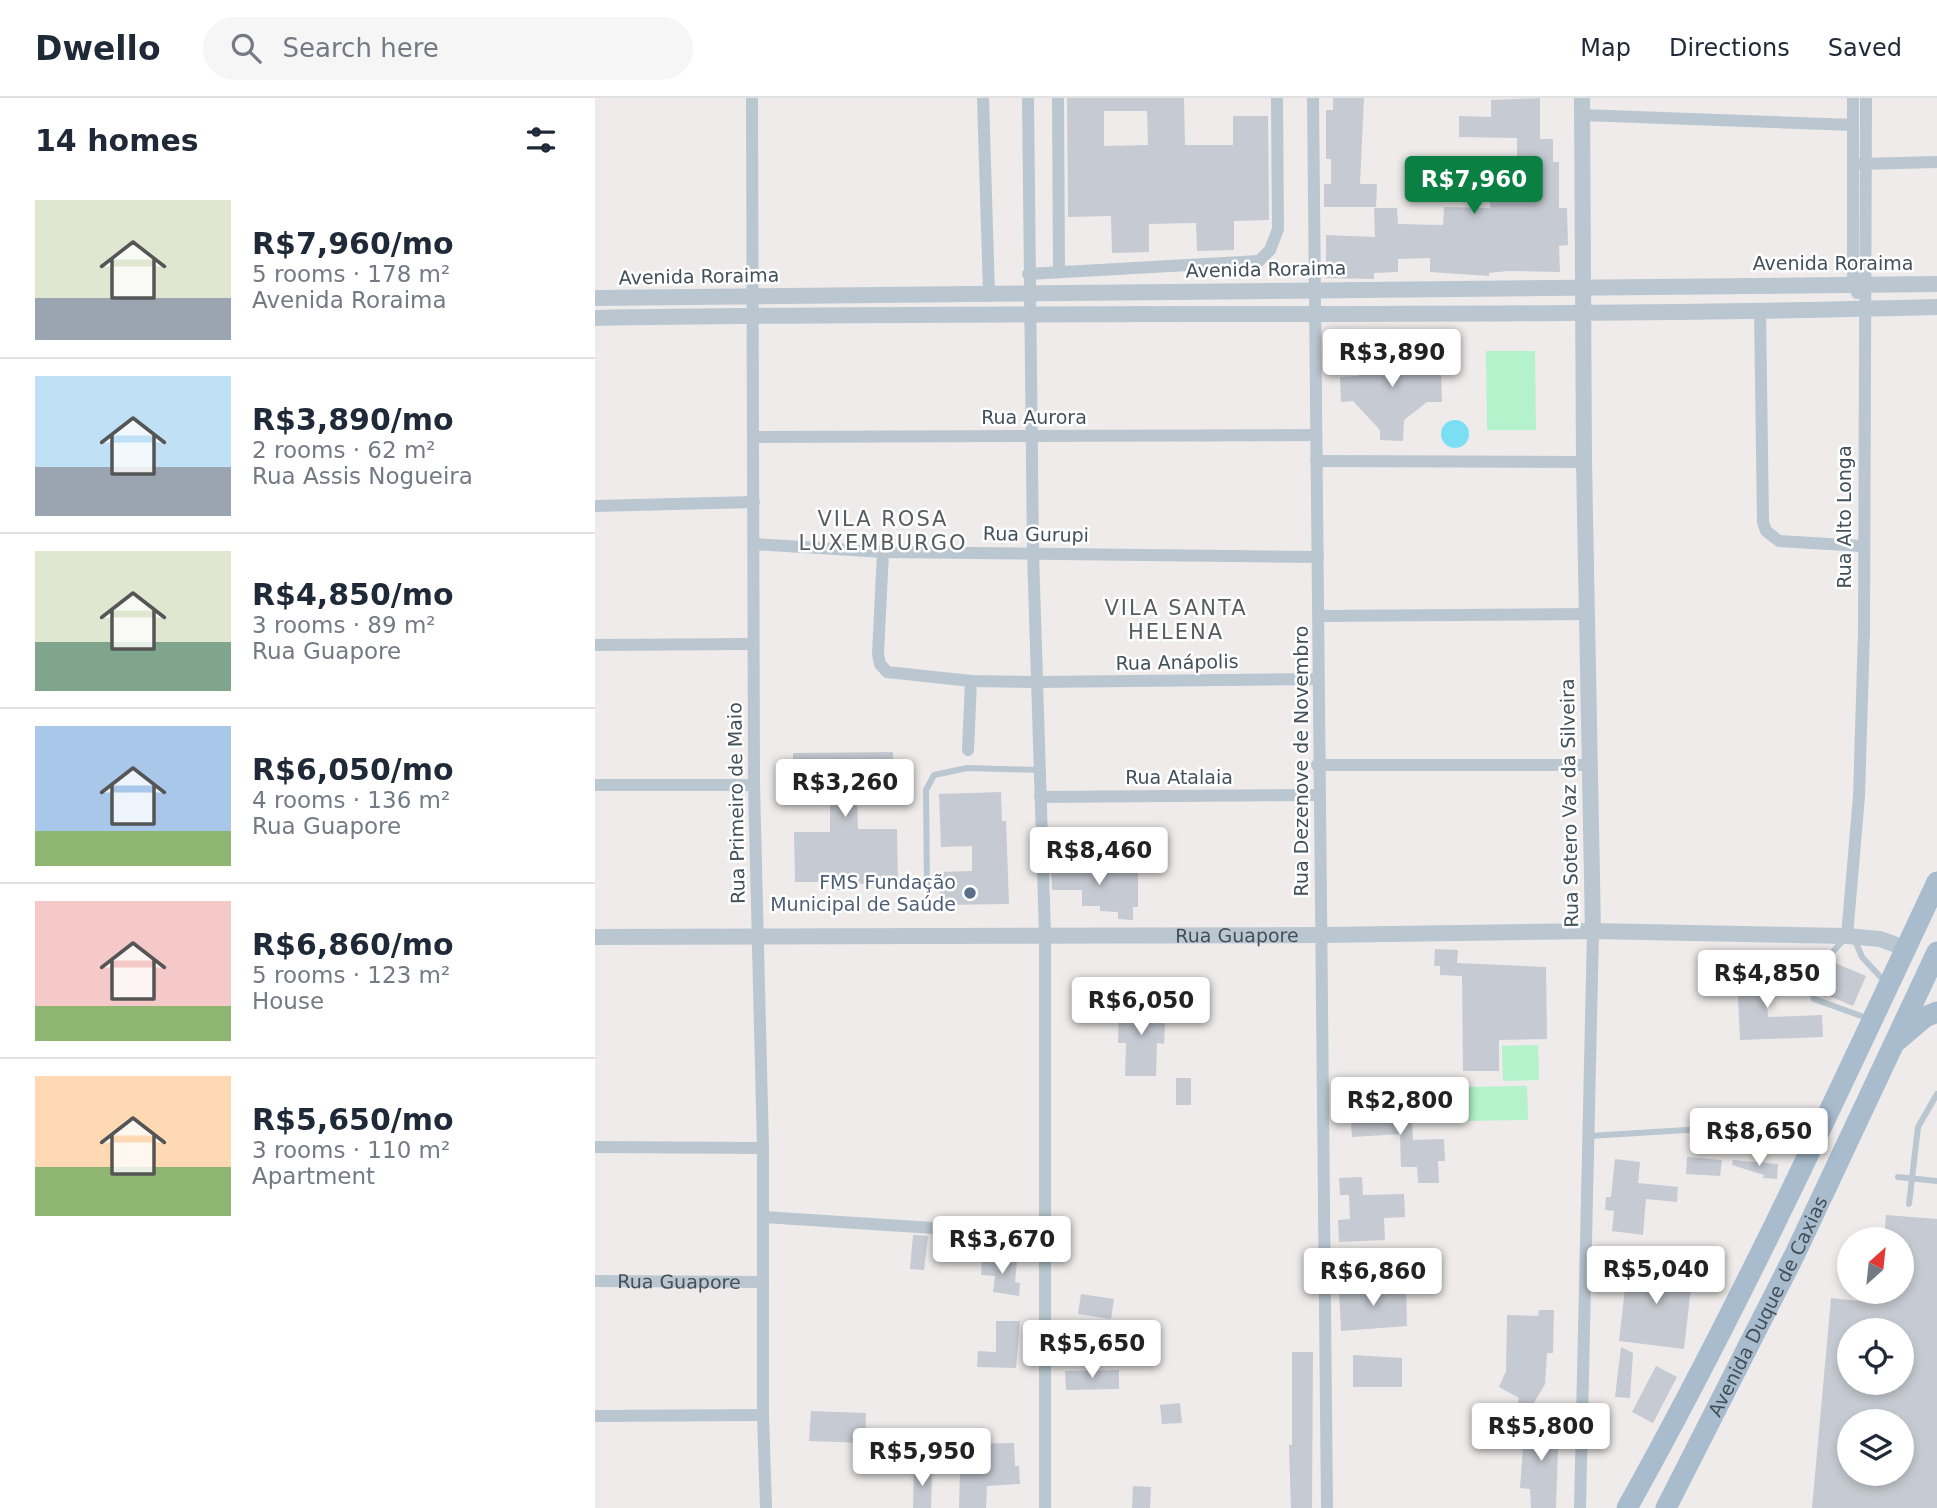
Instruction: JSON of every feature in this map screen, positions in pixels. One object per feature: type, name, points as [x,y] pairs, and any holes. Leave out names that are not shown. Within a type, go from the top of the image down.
[{"type":"main road","name":"Avenida Duque de Caxias","points":[[1627,1508],[1719,1339],[1905,948],[1927,928],[1937,882]]},
{"type":"main road","name":"Rua Guapore","points":[[1905,948],[1936,956]]},
{"type":"main road","name":"Avenida Duque de Caxias","points":[[1665,1508],[1795,1254],[1936,956]]},
{"type":"main road","points":[[1893,1043],[1925,1017],[1937,1012]]},
{"type":"street","name":"Rua Primeiro de Maio","points":[[753,98],[754,785],[763,1148],[763,1415],[766,1508]]},
{"type":"street","points":[[983,98],[989,293]]},
{"type":"street","points":[[1028,98],[1028,293],[1033,553],[1045,934],[1042,1235],[1045,1508]]},
{"type":"street","points":[[1058,98],[1059,271]]},
{"type":"street","points":[[1028,274],[1259,261],[1275,240],[1278,229],[1277,98]]},
{"type":"street","name":"Rua Dezenove de Novembro","points":[[1313,98],[1319,616],[1317,765],[1322,936],[1327,1508]]},
{"type":"street","name":"Rua Sotero Vaz da Silveira","points":[[1580,1508],[1593,931],[1584,462],[1582,98]]},
{"type":"street","points":[[1853,98],[1853,125],[1859,164]]},
{"type":"street","points":[[1864,309],[1859,284],[1859,164],[1867,98]]},
{"type":"street","points":[[1582,116],[1853,125]]},
{"type":"street","points":[[1859,164],[1937,162]]},
{"type":"street","name":"Avenida Roraima","points":[[595,298],[1937,284]]},
{"type":"street","points":[[841,295],[842,314]]},
{"type":"street","name":"Avenida Roraima","points":[[595,318],[1937,307]]},
{"type":"street","name":"Rua Alto Longa","points":[[1850,936],[1860,796],[1864,309]]},
{"type":"street","points":[[1760,310],[1763,522],[1766,531],[1779,541],[1862,546]]},
{"type":"street","name":"Rua Aurora","points":[[753,437],[1315,435]]},
{"type":"street","points":[[1316,461],[1584,462]]},
{"type":"street","points":[[595,506],[754,502]]},
{"type":"street","name":"Rua Gurupi","points":[[754,544],[883,552],[1318,557]]},
{"type":"street","name":"Rua Anápolis","points":[[883,552],[878,654],[880,664],[887,671],[897,674],[971,681],[1036,682],[1317,679]]},
{"type":"street","points":[[1319,616],[1588,614]]},
{"type":"street","points":[[595,645],[753,645]]},
{"type":"street","points":[[968,750],[971,681]]},
{"type":"street","points":[[1317,765],[1589,765]]},
{"type":"street","points":[[595,785],[754,785]]},
{"type":"street","name":"Rua Atalaia","points":[[1040,797],[1319,795]]},
{"type":"street","name":"Rua Guapore","points":[[1880,939],[1927,928]]},
{"type":"street","name":"Rua Guapore","points":[[595,937],[1045,934],[1322,936],[1593,931],[1850,936],[1880,939],[1905,948]]},
{"type":"street","points":[[595,1147],[763,1148]]},
{"type":"street","points":[[764,1217],[1042,1235]]},
{"type":"street","name":"Rua Guapore","points":[[595,1281],[762,1282]]},
{"type":"street","points":[[595,1416],[763,1415]]},
{"type":"lane","points":[[927,890],[926,790],[934,775],[967,768],[1039,770]]},
{"type":"lane","points":[[1872,1020],[1814,999],[1811,991],[1815,974],[1850,936],[1862,957],[1888,985]]},
{"type":"lane","points":[[1909,1204],[1918,1127],[1937,1094]]},
{"type":"lane","points":[[1589,1136],[1719,1128]]},
{"type":"lane","points":[[1898,1177],[1937,1181]]},
{"type":"green space","points":[[1486,351],[1535,351],[1536,430],[1487,430]]},
{"type":"green space","points":[[1538,1045],[1539,1080],[1503,1081],[1502,1046]]},
{"type":"green space","points":[[1527,1086],[1528,1120],[1464,1121],[1463,1087]]},
{"type":"water","points":[[1455,420],[1465,424],[1469,434],[1465,444],[1455,448],[1445,444],[1441,434],[1445,424]]},
{"type":"building","points":[[1067,98],[1184,98],[1185,145],[1233,145],[1233,116],[1268,116],[1269,220],[1234,221],[1234,250],[1197,251],[1196,223],[1149,224],[1149,252],[1112,253],[1111,216],[1068,217]],"holes":[[[1104,111],[1147,111],[1148,145],[1104,146]]]},
{"type":"building","points":[[1333,98],[1364,98],[1360,184],[1377,184],[1376,207],[1324,207],[1324,184],[1331,184],[1331,159],[1326,159],[1326,110],[1333,110]]},
{"type":"building","points":[[1540,98],[1540,139],[1553,139],[1553,162],[1559,162],[1559,208],[1567,208],[1568,245],[1559,246],[1560,272],[1508,271],[1489,273],[1489,276],[1430,272],[1430,258],[1398,259],[1398,272],[1374,273],[1374,279],[1326,278],[1326,235],[1375,237],[1374,208],[1397,208],[1398,224],[1443,225],[1444,207],[1490,208],[1490,188],[1528,189],[1528,156],[1517,156],[1517,138],[1459,137],[1459,116],[1491,117],[1491,100]]},
{"type":"building","points":[[1380,338],[1403,338],[1403,351],[1427,373],[1441,373],[1442,402],[1427,402],[1404,420],[1403,441],[1380,440],[1380,430],[1353,401],[1341,402],[1340,377],[1358,376],[1380,351]]},
{"type":"building","points":[[893,752],[894,799],[857,799],[858,829],[897,829],[898,883],[856,884],[856,889],[836,890],[836,882],[795,882],[794,832],[830,832],[830,801],[793,802],[793,753]]},
{"type":"building","points":[[1001,792],[1002,821],[1006,821],[1009,904],[940,905],[939,872],[972,871],[972,846],[941,847],[939,794]]},
{"type":"building","points":[[1051,862],[1099,864],[1099,872],[1138,873],[1138,907],[1133,907],[1133,920],[1118,919],[1118,912],[1100,911],[1100,906],[1082,906],[1082,890],[1052,890]]},
{"type":"building","points":[[1435,949],[1458,950],[1457,963],[1546,967],[1547,1039],[1499,1040],[1499,1071],[1463,1071],[1462,976],[1440,975],[1440,966],[1434,966]]},
{"type":"building","points":[[1756,955],[1757,980],[1766,980],[1768,1017],[1822,1015],[1823,1037],[1740,1040],[1736,956]]},
{"type":"building","points":[[1835,963],[1866,976],[1853,1006],[1824,994]]},
{"type":"building","points":[[1119,1004],[1166,1005],[1164,1044],[1157,1043],[1156,1076],[1125,1076],[1126,1043],[1118,1043]]},
{"type":"building","points":[[1176,1078],[1191,1078],[1191,1105],[1176,1105]]},
{"type":"building","points":[[1411,1103],[1413,1140],[1444,1139],[1445,1161],[1438,1161],[1439,1183],[1418,1183],[1417,1167],[1401,1167],[1400,1134],[1352,1137],[1350,1107]]},
{"type":"building","points":[[1687,1157],[1722,1160],[1720,1176],[1686,1174]]},
{"type":"building","points":[[1615,1159],[1640,1162],[1638,1183],[1678,1187],[1677,1202],[1646,1199],[1643,1235],[1612,1231],[1614,1211],[1605,1210],[1606,1197],[1611,1197]]},
{"type":"building","points":[[1733,1160],[1778,1164],[1777,1179],[1763,1178],[1764,1175],[1732,1165]]},
{"type":"building","points":[[1362,1177],[1363,1195],[1404,1194],[1405,1217],[1384,1218],[1385,1240],[1339,1242],[1338,1220],[1350,1219],[1349,1195],[1340,1195],[1339,1178]]},
{"type":"building","points":[[1886,1215],[1937,1219],[1937,1508],[1812,1508],[1831,1298],[1837,1299],[1837,1304],[1915,1304],[1915,1227],[1885,1227]]},
{"type":"building","points":[[913,1235],[928,1236],[924,1270],[910,1269]]},
{"type":"building","points":[[982,1259],[1017,1262],[1015,1282],[1020,1283],[1019,1296],[993,1292],[995,1276],[981,1275]]},
{"type":"building","points":[[1628,1262],[1693,1270],[1684,1349],[1619,1341]]},
{"type":"building","points":[[1406,1287],[1407,1326],[1341,1331],[1339,1290]]},
{"type":"building","points":[[1081,1294],[1114,1299],[1111,1319],[1078,1314]]},
{"type":"building","points":[[1539,1310],[1554,1310],[1553,1353],[1547,1353],[1545,1384],[1513,1438],[1519,1398],[1499,1387],[1506,1371],[1507,1315],[1538,1316]]},
{"type":"building","points":[[996,1321],[1020,1321],[1016,1368],[977,1367],[978,1351],[996,1352]]},
{"type":"building","points":[[1621,1347],[1633,1353],[1630,1398],[1615,1397]]},
{"type":"building","points":[[1292,1352],[1313,1352],[1312,1508],[1291,1508],[1289,1445],[1292,1445]]},
{"type":"building","points":[[1353,1355],[1402,1358],[1402,1387],[1353,1387]]},
{"type":"building","points":[[1656,1366],[1677,1377],[1653,1423],[1632,1412]]},
{"type":"building","points":[[1119,1370],[1119,1389],[1066,1390],[1065,1371]]},
{"type":"building","points":[[1180,1403],[1182,1423],[1162,1424],[1160,1405]]},
{"type":"building","points":[[811,1411],[866,1413],[865,1443],[809,1441]]},
{"type":"building","points":[[1525,1420],[1559,1422],[1556,1508],[1531,1508],[1530,1489],[1520,1488]]},
{"type":"building","points":[[1014,1443],[1015,1466],[1019,1466],[1020,1484],[987,1486],[986,1508],[959,1508],[960,1472],[968,1472],[967,1444]]},
{"type":"building","points":[[914,1467],[932,1468],[931,1508],[913,1508]]},
{"type":"building","points":[[1133,1486],[1151,1487],[1150,1508],[1132,1508]]},
{"type":"place","name":"FMS Fundação Municipal de Saúde","points":[[970,893]]},
{"type":"district","name":"VILA ROSA LUXEMBURGO","points":[[883,531]]},
{"type":"district","name":"VILA SANTA HELENA","points":[[1176,620]]}]
